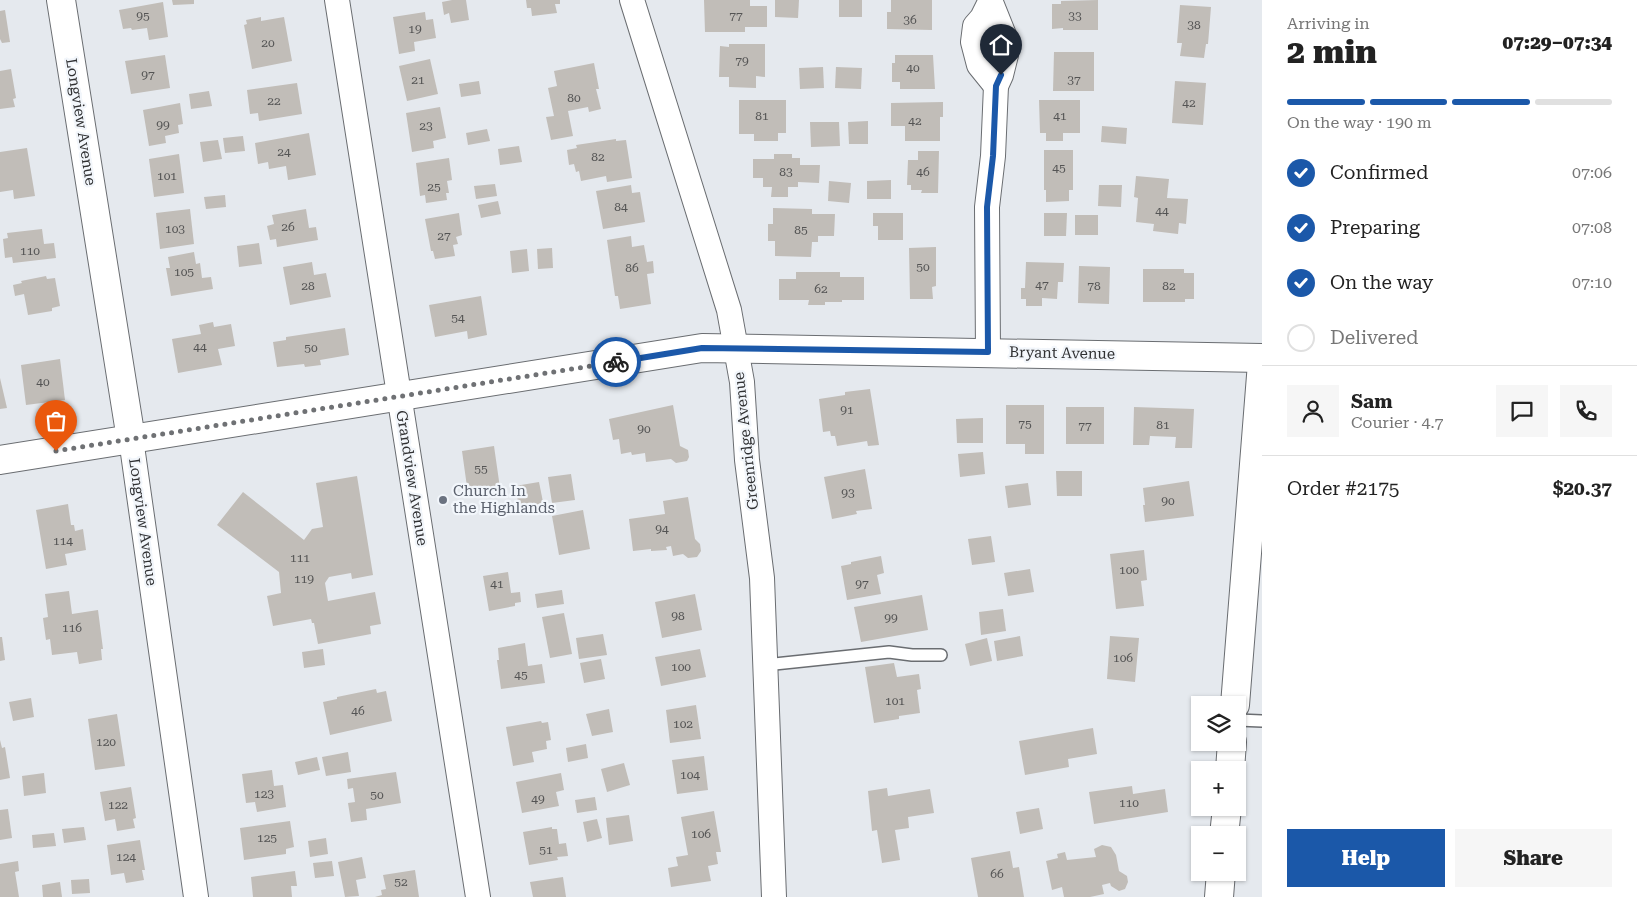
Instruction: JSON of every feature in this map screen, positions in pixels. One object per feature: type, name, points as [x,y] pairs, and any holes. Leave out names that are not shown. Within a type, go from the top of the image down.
[{"type":"street","name":"Longview Avenue","points":[[61,0],[132,439],[196,897]]},
{"type":"street","name":"Grandview Avenue","points":[[337,0],[478,897]]},
{"type":"street","name":"Greenridge Avenue","points":[[632,0],[729,310],[742,382],[747,460],[762,578],[774,897]]},
{"type":"street","points":[[990,1],[982,18],[975,26],[973,42],[979,65],[996,86]]},
{"type":"street","points":[[988,352],[987,207],[993,156],[996,86],[1006,55],[1006,40],[990,1]]},
{"type":"street","name":"Bryant Avenue","points":[[0,460],[702,348],[1262,358]]},
{"type":"street","points":[[1236,696],[1262,362]]},
{"type":"street","points":[[1219,897],[1220,881]]},
{"type":"lane","points":[[765,665],[889,652],[912,655],[941,655]]},
{"type":"lane","points":[[1246,720],[1262,721]]},
{"type":"building","points":[[172,0],[194,0],[194,4],[173,5]]},
{"type":"building","points":[[466,0],[469,20],[451,23],[449,13],[444,15],[442,2]]},
{"type":"building","points":[[526,0],[560,0],[560,4],[555,4],[557,13],[532,16],[531,8],[527,8]]},
{"type":"building","points":[[704,0],[750,0],[750,6],[767,6],[767,27],[745,27],[745,32],[705,32]]},
{"type":"building","points":[[775,0],[799,0],[798,18],[775,17]]},
{"type":"building","points":[[839,0],[862,0],[862,17],[839,17]]},
{"type":"building","points":[[891,0],[932,0],[932,30],[887,29],[887,12],[891,12]]},
{"type":"building","points":[[1098,0],[1098,30],[1052,29],[1052,4],[1061,4],[1061,1]]},
{"type":"building","points":[[163,2],[168,37],[149,40],[147,28],[123,29],[119,10]]},
{"type":"building","points":[[1180,5],[1211,7],[1208,44],[1206,44],[1204,58],[1180,56],[1182,43],[1177,43]]},
{"type":"building","points":[[5,10],[10,42],[2,43],[0,39],[0,11]]},
{"type":"building","points":[[425,12],[426,20],[433,19],[436,38],[414,42],[415,51],[399,54],[393,17]]},
{"type":"building","points":[[261,17],[261,21],[284,17],[292,61],[252,69],[244,25],[247,24],[246,20]]},
{"type":"building","points":[[729,44],[765,44],[765,77],[756,76],[756,88],[729,87],[729,77],[719,77],[720,46],[729,47]]},
{"type":"building","points":[[1054,52],[1094,52],[1094,91],[1053,91]]},
{"type":"building","points":[[165,55],[170,88],[131,94],[125,61]]},
{"type":"building","points":[[895,55],[933,55],[935,89],[900,89],[900,82],[892,82],[892,63],[895,63]]},
{"type":"building","points":[[430,59],[438,94],[407,101],[399,66]]},
{"type":"building","points":[[594,63],[599,89],[596,89],[601,109],[589,112],[588,107],[568,111],[573,136],[551,140],[546,117],[554,116],[548,88],[557,86],[554,71]]},
{"type":"building","points":[[823,67],[824,88],[800,89],[799,68]]},
{"type":"building","points":[[836,67],[862,68],[861,89],[835,88]]},
{"type":"building","points":[[11,69],[16,98],[13,99],[15,107],[0,109],[0,71]]},
{"type":"building","points":[[479,81],[481,94],[461,97],[459,84]]},
{"type":"building","points":[[1175,81],[1206,83],[1203,125],[1172,123]]},
{"type":"building","points":[[297,83],[302,114],[259,121],[258,113],[250,114],[247,90]]},
{"type":"building","points":[[209,91],[212,106],[191,109],[189,94]]},
{"type":"building","points":[[739,100],[786,100],[786,133],[778,133],[778,141],[754,141],[754,134],[739,134]]},
{"type":"building","points":[[1039,100],[1080,100],[1080,133],[1063,133],[1063,141],[1046,141],[1046,133],[1040,133]]},
{"type":"building","points":[[943,102],[943,117],[940,117],[940,141],[905,141],[905,126],[891,126],[891,103]]},
{"type":"building","points":[[180,103],[183,124],[178,125],[179,133],[165,136],[166,143],[149,146],[143,110]]},
{"type":"building","points":[[440,107],[446,138],[433,141],[434,148],[412,152],[406,113]]},
{"type":"building","points":[[868,121],[868,144],[849,144],[848,122]]},
{"type":"building","points":[[810,122],[839,122],[840,146],[811,147]]},
{"type":"building","points":[[1102,126],[1127,128],[1126,144],[1101,142]]},
{"type":"building","points":[[487,129],[490,141],[468,145],[466,133]]},
{"type":"building","points":[[309,133],[316,175],[288,180],[286,166],[269,169],[268,162],[258,164],[255,143]]},
{"type":"building","points":[[243,136],[245,151],[225,153],[223,138]]},
{"type":"building","points":[[616,139],[616,141],[626,140],[632,178],[607,182],[606,176],[581,181],[579,171],[576,172],[574,164],[569,165],[567,150],[577,148],[576,145]]},
{"type":"building","points":[[218,140],[222,159],[203,162],[200,142]]},
{"type":"building","points":[[519,146],[522,162],[500,165],[498,149]]},
{"type":"building","points":[[27,148],[35,196],[14,199],[13,190],[0,192],[0,152]]},
{"type":"building","points":[[1044,150],[1073,150],[1073,190],[1069,190],[1069,201],[1046,202],[1046,190],[1044,190]]},
{"type":"building","points":[[918,151],[939,151],[938,193],[921,193],[922,190],[911,190],[911,185],[907,185],[908,160],[918,160]]},
{"type":"building","points":[[179,154],[184,193],[154,197],[149,159]]},
{"type":"building","points":[[774,154],[792,154],[792,158],[800,158],[800,165],[820,165],[819,183],[798,182],[798,187],[788,187],[788,197],[771,197],[772,187],[763,187],[763,178],[753,178],[753,159],[774,159]]},
{"type":"building","points":[[449,158],[452,180],[447,181],[449,193],[446,193],[447,200],[426,203],[425,195],[420,196],[416,163]]},
{"type":"building","points":[[1136,176],[1169,179],[1167,198],[1188,199],[1186,224],[1179,223],[1178,234],[1153,231],[1154,224],[1136,222],[1138,198],[1134,197]]},
{"type":"building","points":[[891,180],[891,199],[867,199],[867,181]]},
{"type":"building","points":[[829,181],[851,183],[849,203],[828,201]]},
{"type":"building","points":[[495,184],[497,196],[476,199],[474,186]]},
{"type":"building","points":[[631,185],[632,193],[640,192],[645,222],[603,229],[596,191]]},
{"type":"building","points":[[1099,185],[1122,185],[1121,207],[1098,206]]},
{"type":"building","points":[[225,195],[226,207],[206,209],[204,197]]},
{"type":"building","points":[[498,201],[501,214],[481,218],[478,205]]},
{"type":"building","points":[[773,208],[812,209],[812,214],[835,214],[834,236],[818,236],[818,242],[812,242],[811,257],[775,256],[775,241],[768,241],[768,224],[773,224]]},
{"type":"building","points":[[190,209],[194,244],[160,249],[156,213]]},
{"type":"building","points":[[306,209],[309,228],[316,227],[318,240],[277,247],[276,239],[270,240],[267,226],[274,224],[272,215]]},
{"type":"building","points":[[459,213],[462,235],[456,237],[458,244],[453,245],[455,256],[435,259],[433,251],[431,251],[425,219]]},
{"type":"building","points":[[873,213],[903,213],[903,240],[878,240],[878,226],[873,226]]},
{"type":"building","points":[[1044,213],[1067,213],[1066,236],[1044,236]]},
{"type":"building","points":[[1075,215],[1098,215],[1098,235],[1075,235]]},
{"type":"building","points":[[42,229],[44,244],[54,243],[56,258],[13,263],[12,257],[5,258],[3,239],[8,238],[7,233]]},
{"type":"building","points":[[631,236],[632,247],[644,245],[647,262],[653,261],[654,273],[647,274],[651,304],[620,309],[618,296],[615,296],[607,240]]},
{"type":"building","points":[[259,243],[262,264],[239,267],[237,246]]},
{"type":"building","points":[[936,247],[936,286],[932,287],[933,299],[910,299],[909,248]]},
{"type":"building","points":[[552,248],[553,268],[538,269],[537,249]]},
{"type":"building","points":[[527,249],[529,271],[512,273],[510,251]]},
{"type":"building","points":[[194,252],[196,264],[200,263],[202,278],[211,277],[213,289],[171,296],[166,268],[170,268],[168,257]]},
{"type":"building","points":[[312,262],[314,275],[326,273],[331,297],[290,305],[283,267]]},
{"type":"building","points":[[1026,262],[1064,263],[1063,282],[1058,282],[1057,299],[1042,298],[1042,306],[1026,306],[1026,299],[1021,299],[1021,288],[1025,288]]},
{"type":"building","points":[[1079,266],[1110,267],[1109,304],[1078,303]]},
{"type":"building","points":[[1143,269],[1184,269],[1184,273],[1194,273],[1194,299],[1185,299],[1185,302],[1143,302]]},
{"type":"building","points":[[796,272],[840,272],[840,277],[864,277],[864,300],[842,300],[842,302],[825,302],[825,305],[808,305],[809,300],[779,300],[779,279],[796,279]]},
{"type":"building","points":[[46,276],[47,279],[55,278],[60,306],[52,308],[52,311],[28,315],[24,294],[15,296],[13,285],[22,283],[21,281]]},
{"type":"building","points":[[481,296],[487,335],[468,339],[467,331],[435,337],[429,305]]},
{"type":"building","points":[[213,322],[214,327],[231,324],[235,346],[218,349],[222,365],[178,373],[172,339],[201,334],[199,325]]},
{"type":"building","points":[[345,328],[349,355],[320,360],[321,365],[305,367],[304,364],[277,367],[273,342],[286,340],[286,337]]},
{"type":"building","points":[[60,359],[65,400],[26,405],[21,365]]},
{"type":"building","points":[[0,378],[7,408],[0,409]]},
{"type":"building","points":[[870,389],[879,445],[868,446],[867,441],[837,446],[835,436],[831,436],[830,431],[823,432],[819,399],[845,395],[845,392]]},
{"type":"building","points":[[673,405],[680,446],[688,450],[689,457],[687,461],[676,463],[671,459],[646,462],[645,453],[632,455],[631,452],[621,454],[619,439],[613,440],[609,419]]},
{"type":"building","points":[[1006,405],[1044,405],[1044,454],[1025,454],[1025,444],[1006,444]]},
{"type":"building","points":[[1066,407],[1104,407],[1104,444],[1066,444]]},
{"type":"building","points":[[1134,407],[1194,409],[1192,448],[1175,448],[1176,437],[1150,436],[1149,445],[1133,445]]},
{"type":"building","points":[[983,418],[983,443],[957,443],[956,419]]},
{"type":"building","points":[[494,446],[500,488],[492,489],[493,493],[468,494],[462,451]]},
{"type":"building","points":[[983,452],[985,474],[960,477],[958,454]]},
{"type":"building","points":[[865,469],[872,509],[856,511],[857,514],[832,519],[824,477]]},
{"type":"building","points":[[1056,471],[1082,471],[1082,496],[1057,496]]},
{"type":"building","points":[[571,474],[575,500],[552,503],[548,477]]},
{"type":"building","points":[[357,476],[373,575],[352,579],[351,573],[329,577],[325,583],[328,601],[375,592],[381,624],[370,626],[371,634],[318,644],[314,623],[312,623],[311,619],[273,626],[267,596],[281,593],[279,572],[217,525],[243,492],[304,540],[312,529],[323,527],[316,483]]},
{"type":"building","points":[[1189,481],[1194,516],[1145,522],[1143,488]]},
{"type":"building","points":[[539,482],[544,507],[520,512],[515,486]]},
{"type":"building","points":[[1028,483],[1031,505],[1008,508],[1005,486]]},
{"type":"building","points":[[688,497],[695,539],[700,544],[701,551],[697,557],[688,558],[683,554],[673,556],[671,546],[666,547],[667,550],[633,551],[629,519],[665,514],[663,501]]},
{"type":"building","points":[[68,504],[71,525],[74,525],[75,531],[83,529],[86,550],[65,554],[67,565],[46,569],[36,510]]},
{"type":"building","points":[[583,510],[590,549],[559,555],[552,516]]},
{"type":"building","points":[[991,536],[995,562],[972,565],[968,539]]},
{"type":"building","points":[[1144,550],[1147,580],[1141,581],[1144,606],[1116,609],[1110,554]]},
{"type":"building","points":[[881,556],[884,573],[877,575],[881,594],[847,600],[841,566]]},
{"type":"building","points":[[1030,569],[1034,592],[1008,596],[1004,573]]},
{"type":"building","points":[[508,572],[511,593],[520,592],[521,602],[515,603],[515,606],[489,611],[483,576]]},
{"type":"building","points":[[562,590],[564,604],[537,608],[535,594]]},
{"type":"building","points":[[69,591],[72,614],[98,610],[103,649],[101,649],[102,660],[79,664],[77,652],[52,655],[50,639],[46,640],[43,618],[48,617],[45,594]]},
{"type":"building","points":[[695,594],[702,630],[662,638],[655,602]]},
{"type":"building","points":[[922,595],[928,630],[861,642],[854,607]]},
{"type":"building","points":[[1003,609],[1006,631],[981,635],[979,612]]},
{"type":"building","points":[[564,613],[572,654],[550,658],[542,617]]},
{"type":"building","points":[[603,634],[607,655],[579,659],[576,638]]},
{"type":"building","points":[[1020,636],[1023,656],[997,661],[994,641]]},
{"type":"building","points":[[1110,636],[1139,638],[1135,682],[1107,679]]},
{"type":"building","points":[[0,637],[2,637],[5,660],[0,661]]},
{"type":"building","points":[[987,638],[992,661],[970,666],[965,644]]},
{"type":"building","points":[[525,643],[528,666],[542,664],[545,683],[501,689],[497,660],[499,660],[498,648]]},
{"type":"building","points":[[323,649],[325,665],[304,668],[302,652]]},
{"type":"building","points":[[700,649],[706,677],[661,686],[655,657]]},
{"type":"building","points":[[601,659],[605,679],[584,683],[580,663]]},
{"type":"building","points":[[894,663],[897,677],[919,674],[921,689],[917,690],[920,713],[899,716],[899,719],[874,723],[865,667]]},
{"type":"building","points":[[376,689],[377,693],[386,691],[392,721],[330,735],[323,702],[337,699],[337,697]]},
{"type":"building","points":[[31,698],[34,717],[13,721],[9,702]]},
{"type":"building","points":[[696,705],[701,739],[670,743],[666,710]]},
{"type":"building","points":[[609,709],[613,732],[592,736],[586,714]]},
{"type":"building","points":[[117,714],[125,766],[95,770],[88,719]]},
{"type":"building","points":[[541,721],[542,723],[548,722],[551,740],[546,741],[547,749],[532,752],[534,762],[513,766],[506,727]]},
{"type":"building","points":[[1093,728],[1097,754],[1068,759],[1069,767],[1025,775],[1019,741]]},
{"type":"building","points":[[0,740],[2,748],[5,747],[10,778],[0,780]]},
{"type":"building","points":[[586,744],[588,758],[568,762],[566,748]]},
{"type":"building","points":[[348,752],[351,772],[326,776],[322,757]]},
{"type":"building","points":[[704,756],[708,790],[677,794],[672,760]]},
{"type":"building","points":[[317,757],[320,770],[298,775],[295,762]]},
{"type":"building","points":[[624,763],[630,785],[607,792],[601,769]]},
{"type":"building","points":[[272,770],[274,786],[283,785],[286,807],[257,812],[255,802],[246,803],[242,774]]},
{"type":"building","points":[[396,772],[401,803],[366,809],[367,820],[351,822],[348,803],[355,802],[353,788],[348,789],[347,779]]},
{"type":"building","points":[[44,773],[46,793],[24,796],[22,776]]},
{"type":"building","points":[[561,773],[564,790],[556,792],[559,806],[522,813],[516,782]]},
{"type":"building","points":[[1132,786],[1133,794],[1165,789],[1168,812],[1094,824],[1089,792]]},
{"type":"building","points":[[131,787],[136,818],[133,819],[135,828],[117,831],[115,819],[105,821],[100,792]]},
{"type":"building","points":[[887,788],[888,796],[930,789],[934,813],[908,817],[909,828],[895,830],[900,860],[882,863],[877,830],[872,831],[868,791]]},
{"type":"building","points":[[595,797],[597,810],[577,813],[575,800]]},
{"type":"building","points":[[1039,808],[1043,829],[1020,834],[1016,812]]},
{"type":"building","points":[[8,809],[12,838],[0,840],[0,810]]},
{"type":"building","points":[[714,811],[721,852],[716,852],[718,864],[708,866],[711,881],[671,887],[668,868],[678,866],[676,857],[688,855],[681,817]]},
{"type":"building","points":[[629,815],[633,841],[609,845],[606,818]]},
{"type":"building","points":[[597,819],[602,838],[587,842],[583,822]]},
{"type":"building","points":[[290,821],[294,847],[286,849],[286,854],[244,860],[240,828]]},
{"type":"building","points":[[84,827],[86,840],[64,843],[62,829]]},
{"type":"building","points":[[552,827],[552,829],[557,829],[559,844],[566,843],[568,856],[557,857],[558,860],[529,865],[523,832]]},
{"type":"building","points":[[54,833],[56,846],[33,848],[32,835]]},
{"type":"building","points":[[326,838],[328,854],[310,857],[308,841]]},
{"type":"building","points":[[140,840],[145,870],[142,870],[144,880],[126,883],[124,873],[111,875],[107,845]]},
{"type":"building","points":[[1102,845],[1111,847],[1116,855],[1119,871],[1127,876],[1128,882],[1125,889],[1119,891],[1111,886],[1110,883],[1102,885],[1104,894],[1090,897],[1064,897],[1062,887],[1052,890],[1046,861],[1058,858],[1057,854],[1065,852],[1067,860],[1096,857],[1094,849]]},
{"type":"building","points":[[1010,851],[1013,868],[1019,867],[1024,897],[978,897],[971,858]]},
{"type":"building","points":[[362,857],[366,878],[356,880],[359,896],[345,897],[338,862]]},
{"type":"building","points":[[18,861],[19,871],[15,872],[19,897],[0,897],[0,864]]},
{"type":"building","points":[[332,861],[334,876],[315,878],[313,863]]},
{"type":"building","points":[[415,870],[419,897],[375,897],[382,895],[381,890],[386,889],[383,875]]},
{"type":"building","points":[[295,871],[297,886],[291,886],[292,897],[253,897],[251,877]]},
{"type":"building","points":[[563,877],[566,897],[533,897],[530,882]]},
{"type":"building","points":[[89,879],[90,893],[72,894],[71,880]]},
{"type":"building","points":[[60,882],[62,897],[43,897],[42,885]]},
{"type":"way so far","points":[[56,451],[616,362]]},
{"type":"place","name":"Church In the Highlands","points":[[443,500]]},
{"type":"route","points":[[616,362],[702,348],[988,352],[987,207],[993,156],[996,86],[1001,75]]}]
